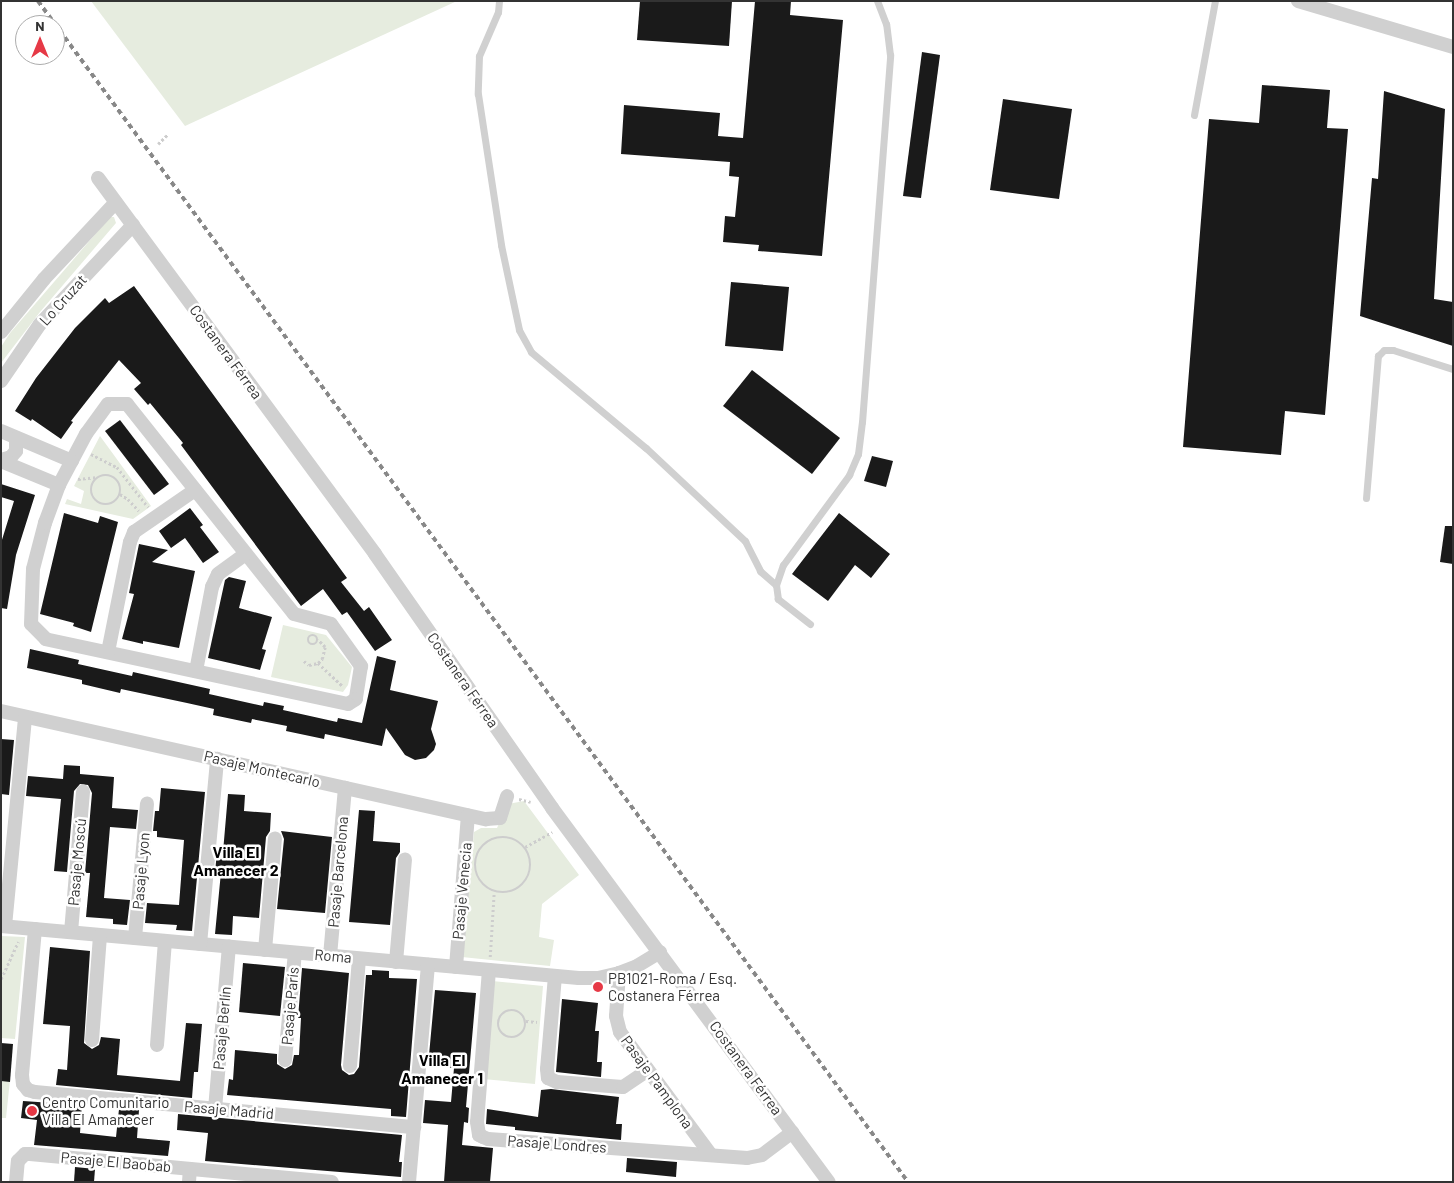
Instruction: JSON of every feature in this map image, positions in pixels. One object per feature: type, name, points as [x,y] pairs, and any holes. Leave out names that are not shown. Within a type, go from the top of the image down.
[{"type":"street","points":[[1298,1],[1452,43]]},
{"type":"street","name":"Costanera Férrea","points":[[98,178],[375,554],[564,825],[829,1182]]},
{"type":"street","name":"Lo Cruzat","points":[[1,332],[44,279],[116,202]]},
{"type":"street","name":"Lo Cruzat","points":[[1,381],[40,324],[133,225]]},
{"type":"street","points":[[108,404],[127,404],[294,614],[331,624],[361,666],[356,699],[348,704],[46,639],[31,624],[33,569],[44,523],[58,486],[72,461],[86,434],[108,404]]},
{"type":"street","points":[[1,431],[72,461]]},
{"type":"street","points":[[1,460],[11,457],[16,451],[16,438]]},
{"type":"street","points":[[1,460],[58,486]]},
{"type":"street","points":[[108,652],[130,542],[134,532],[195,490]]},
{"type":"street","points":[[196,671],[212,587],[218,574],[246,554]]},
{"type":"street","name":"Pasaje Montecarlo","points":[[1,711],[493,820],[500,818],[507,796]]},
{"type":"street","points":[[3,926],[25,716]]},
{"type":"street","points":[[200,944],[217,759]]},
{"type":"street","name":"Pasaje Barcelona","points":[[330,956],[345,788]]},
{"type":"street","name":"Pasaje Moscú","points":[[71,932],[83,792]]},
{"type":"street","name":"Pasaje Lyon","points":[[135,938],[148,804]]},
{"type":"street","name":"Pasaje Venecia","points":[[456,967],[468,815]]},
{"type":"street","points":[[265,950],[275,838]]},
{"type":"street","points":[[396,962],[405,859]]},
{"type":"street","name":"Roma","points":[[3,926],[359,959],[598,978],[636,966],[660,952]]},
{"type":"street","name":"Pasaje Madrid","points":[[35,929],[22,1075],[25,1087],[35,1092],[414,1127]]},
{"type":"street","points":[[92,1040],[100,935]]},
{"type":"street","points":[[157,1045],[166,941]]},
{"type":"street","name":"Pasaje Berlín","points":[[215,1109],[229,947]]},
{"type":"street","name":"Pasaje París","points":[[285,1060],[295,953]]},
{"type":"street","points":[[350,1066],[359,959]]},
{"type":"street","points":[[409,1182],[428,965]]},
{"type":"street","name":"Pasaje Londres","points":[[488,970],[477,1122],[480,1134],[483,1137],[488,1139],[755,1157],[768,1151],[792,1132]]},
{"type":"street","name":"Pasaje Pamplona","points":[[618,973],[616,1016],[618,1027],[711,1155]]},
{"type":"street","points":[[555,976],[547,1069],[548,1078],[556,1082],[623,1087],[648,1070]]},
{"type":"street","name":"Pasaje El Baobab","points":[[16,1182],[17,1166],[21,1157],[30,1154],[190,1175],[332,1182]]},
{"type":"lane","points":[[499,1],[498,12],[480,56],[478,94],[502,245],[520,330],[531,352],[646,448],[745,541],[760,571],[776,585]]},
{"type":"lane","points":[[810,624],[778,600],[776,585],[784,565],[849,475],[858,454],[890,55],[886,24],[877,1]]},
{"type":"lane","points":[[1194,115],[1215,1]]},
{"type":"lane","points":[[1366,498],[1378,356],[1384,350],[1394,350],[1453,369]]},
{"type":"path","points":[[158,144],[167,135]]},
{"type":"path","points":[[79,448],[117,467],[156,517]]},
{"type":"path","points":[[109,475],[118,481],[120,494],[114,503],[100,504],[91,493],[92,483],[99,476],[109,475]]},
{"type":"path","points":[[120,494],[128,498],[140,512]]},
{"type":"path","points":[[304,661],[309,665],[318,663],[325,653],[325,647],[318,640],[312,635],[308,640],[313,646],[317,644],[318,640]]},
{"type":"path","points":[[318,663],[343,686],[350,702]]},
{"type":"path","points":[[525,848],[564,825]]},
{"type":"path","points":[[504,837],[516,840],[525,848],[531,861],[528,878],[520,887],[511,892],[494,892],[486,887],[476,873],[475,863],[480,848],[488,840],[504,837]]},
{"type":"path","points":[[488,970],[494,892]]},
{"type":"path","points":[[1,979],[19,941],[24,934],[35,929]]},
{"type":"path","points":[[512,1010],[522,1013],[527,1023],[522,1035],[513,1038],[502,1035],[498,1026],[500,1017],[505,1012],[512,1010]]},
{"type":"shaded area","points":[[91,1],[457,1],[185,126]]},
{"type":"shaded area","points":[[107,217],[114,217],[116,223],[40,312],[1,363],[1,347],[10,333],[98,231]]},
{"type":"shaded area","points":[[100,436],[151,506],[133,519],[65,504],[67,499],[81,504],[84,491],[74,486]]},
{"type":"shaded area","points":[[283,625],[326,635],[352,667],[348,685],[343,692],[271,677]]},
{"type":"shaded area","points":[[524,801],[579,875],[542,904],[539,937],[554,940],[550,966],[462,957],[474,832],[481,828],[497,828],[508,804]]},
{"type":"shaded area","points":[[1,936],[25,937],[15,1039],[1,1038]]},
{"type":"shaded area","points":[[492,981],[543,986],[535,1084],[483,1079]]},
{"type":"shaded area","points":[[1,1079],[10,1080],[6,1118],[1,1118]]},
{"type":"building","points":[[640,1],[732,1],[729,46],[637,40]]},
{"type":"building","points":[[755,1],[791,1],[790,15],[843,20],[822,256],[758,251],[759,245],[723,242],[725,216],[735,217],[739,177],[729,176],[730,162],[621,154],[624,105],[720,113],[718,136],[743,138]]},
{"type":"building","points":[[922,52],[940,55],[921,198],[903,196]]},
{"type":"building","points":[[1262,85],[1330,90],[1327,128],[1348,129],[1325,415],[1285,411],[1281,455],[1183,447],[1209,119],[1259,123]]},
{"type":"building","points":[[1384,91],[1445,109],[1434,299],[1453,302],[1453,346],[1360,316],[1372,178],[1378,179]]},
{"type":"building","points":[[1003,99],[1072,109],[1059,199],[990,190]]},
{"type":"building","points":[[731,282],[789,287],[783,351],[725,346]]},
{"type":"building","points":[[134,286],[347,578],[341,582],[364,611],[369,607],[392,640],[375,651],[347,612],[342,615],[323,589],[301,606],[181,445],[183,443],[150,403],[148,405],[134,389],[141,383],[119,360],[71,421],[73,422],[61,439],[32,419],[31,421],[15,411],[36,378],[75,328],[105,298],[109,303]]},
{"type":"building","points":[[752,370],[840,438],[812,474],[723,406]]},
{"type":"building","points":[[120,420],[169,484],[154,495],[105,431]]},
{"type":"building","points":[[872,456],[893,461],[886,487],[864,481]]},
{"type":"building","points":[[1,484],[35,495],[16,555],[7,609],[1,608],[1,543],[14,501],[1,497]]},
{"type":"building","points":[[190,508],[203,525],[200,527],[219,552],[203,563],[185,538],[171,548],[159,531]]},
{"type":"building","points":[[64,513],[98,523],[100,516],[118,522],[91,632],[73,626],[74,623],[40,614]]},
{"type":"building","points":[[839,513],[890,554],[871,578],[855,565],[828,601],[792,574]]},
{"type":"building","points":[[1445,526],[1453,526],[1453,564],[1440,562]]},
{"type":"building","points":[[139,544],[168,550],[152,562],[195,571],[179,648],[143,641],[143,644],[122,639],[134,594],[129,593]]},
{"type":"building","points":[[229,577],[246,581],[239,608],[272,617],[262,649],[266,650],[260,670],[208,658],[225,580]]},
{"type":"building","points":[[30,649],[79,660],[78,664],[132,676],[133,672],[210,689],[209,694],[263,706],[264,702],[284,706],[283,710],[337,722],[338,718],[362,723],[377,656],[396,661],[390,690],[438,701],[431,729],[436,744],[434,750],[426,758],[415,760],[405,755],[386,728],[382,746],[325,734],[324,739],[286,731],[287,726],[252,719],[251,723],[213,715],[214,709],[121,689],[120,693],[82,684],[82,680],[27,668]]},
{"type":"building","points":[[1,739],[14,740],[9,795],[1,794]]},
{"type":"building","points":[[64,765],[80,766],[80,774],[114,777],[112,808],[138,810],[136,829],[110,827],[104,898],[130,900],[127,925],[113,924],[113,919],[86,917],[90,873],[85,873],[92,793],[88,785],[80,784],[74,791],[67,872],[54,871],[61,799],[26,796],[28,776],[63,779]]},
{"type":"building","points":[[161,788],[205,792],[192,931],[176,930],[177,925],[145,923],[147,903],[179,905],[184,840],[157,837],[157,831],[153,831],[155,811],[159,811]]},
{"type":"building","points":[[228,794],[245,795],[244,811],[271,813],[270,831],[266,837],[259,918],[233,916],[232,935],[215,934],[221,872],[215,872],[217,852],[223,852]]},
{"type":"building","points":[[359,810],[375,811],[373,841],[400,843],[400,852],[396,858],[390,925],[349,922]]},
{"type":"building","points":[[281,831],[332,837],[325,913],[277,909],[284,839]]},
{"type":"building","points":[[50,947],[90,951],[84,1043],[92,1049],[99,1045],[101,1037],[120,1039],[117,1075],[180,1081],[186,1023],[202,1024],[198,1072],[194,1072],[192,1098],[56,1085],[58,1069],[67,1070],[70,1026],[43,1024]]},
{"type":"building","points":[[243,963],[285,967],[280,1016],[239,1012]]},
{"type":"building","points":[[302,968],[349,973],[341,1065],[342,1070],[349,1075],[354,1074],[359,1067],[366,975],[372,975],[372,970],[389,971],[389,978],[417,979],[406,1117],[391,1116],[391,1109],[227,1095],[229,1079],[233,1080],[235,1050],[277,1054],[277,1064],[285,1069],[292,1065],[294,1055],[299,1055],[301,1018],[298,1018]]},
{"type":"building","points":[[435,990],[476,993],[466,1107],[469,1108],[468,1123],[464,1122],[462,1145],[493,1148],[490,1182],[444,1182],[448,1125],[423,1123],[425,1100],[451,1102],[454,1068],[428,1066]]},
{"type":"building","points":[[562,999],[598,1003],[595,1031],[599,1031],[597,1062],[602,1062],[601,1077],[556,1072]]},
{"type":"building","points":[[1,1043],[13,1044],[10,1082],[1,1081]]},
{"type":"building","points":[[551,1089],[619,1097],[616,1124],[622,1124],[621,1140],[515,1130],[515,1127],[486,1124],[487,1109],[538,1117],[541,1090]]},
{"type":"building","points":[[23,1101],[82,1105],[80,1133],[116,1137],[119,1109],[139,1110],[137,1138],[170,1141],[168,1156],[34,1145],[37,1120],[21,1118]]},
{"type":"building","points":[[178,1114],[402,1135],[399,1162],[402,1162],[401,1177],[205,1161],[208,1133],[177,1130]]},
{"type":"building","points":[[627,1158],[677,1162],[676,1177],[626,1172]]},
{"type":"building","points":[[75,1167],[95,1169],[94,1182],[74,1182]]},
{"type":"railway","points":[[38,1],[908,1182]]},
{"type":"place","name":"PB1021-Roma / Esq. Costanera Férrea","points":[[598,987]]},
{"type":"place","name":"Centro Comunitario Villa El Amanecer","points":[[32,1111]]},
{"type":"district","name":"Villa El Amanecer 2","points":[[236,861]]},
{"type":"district","name":"Villa El Amanecer 1","points":[[442,1069]]}]
